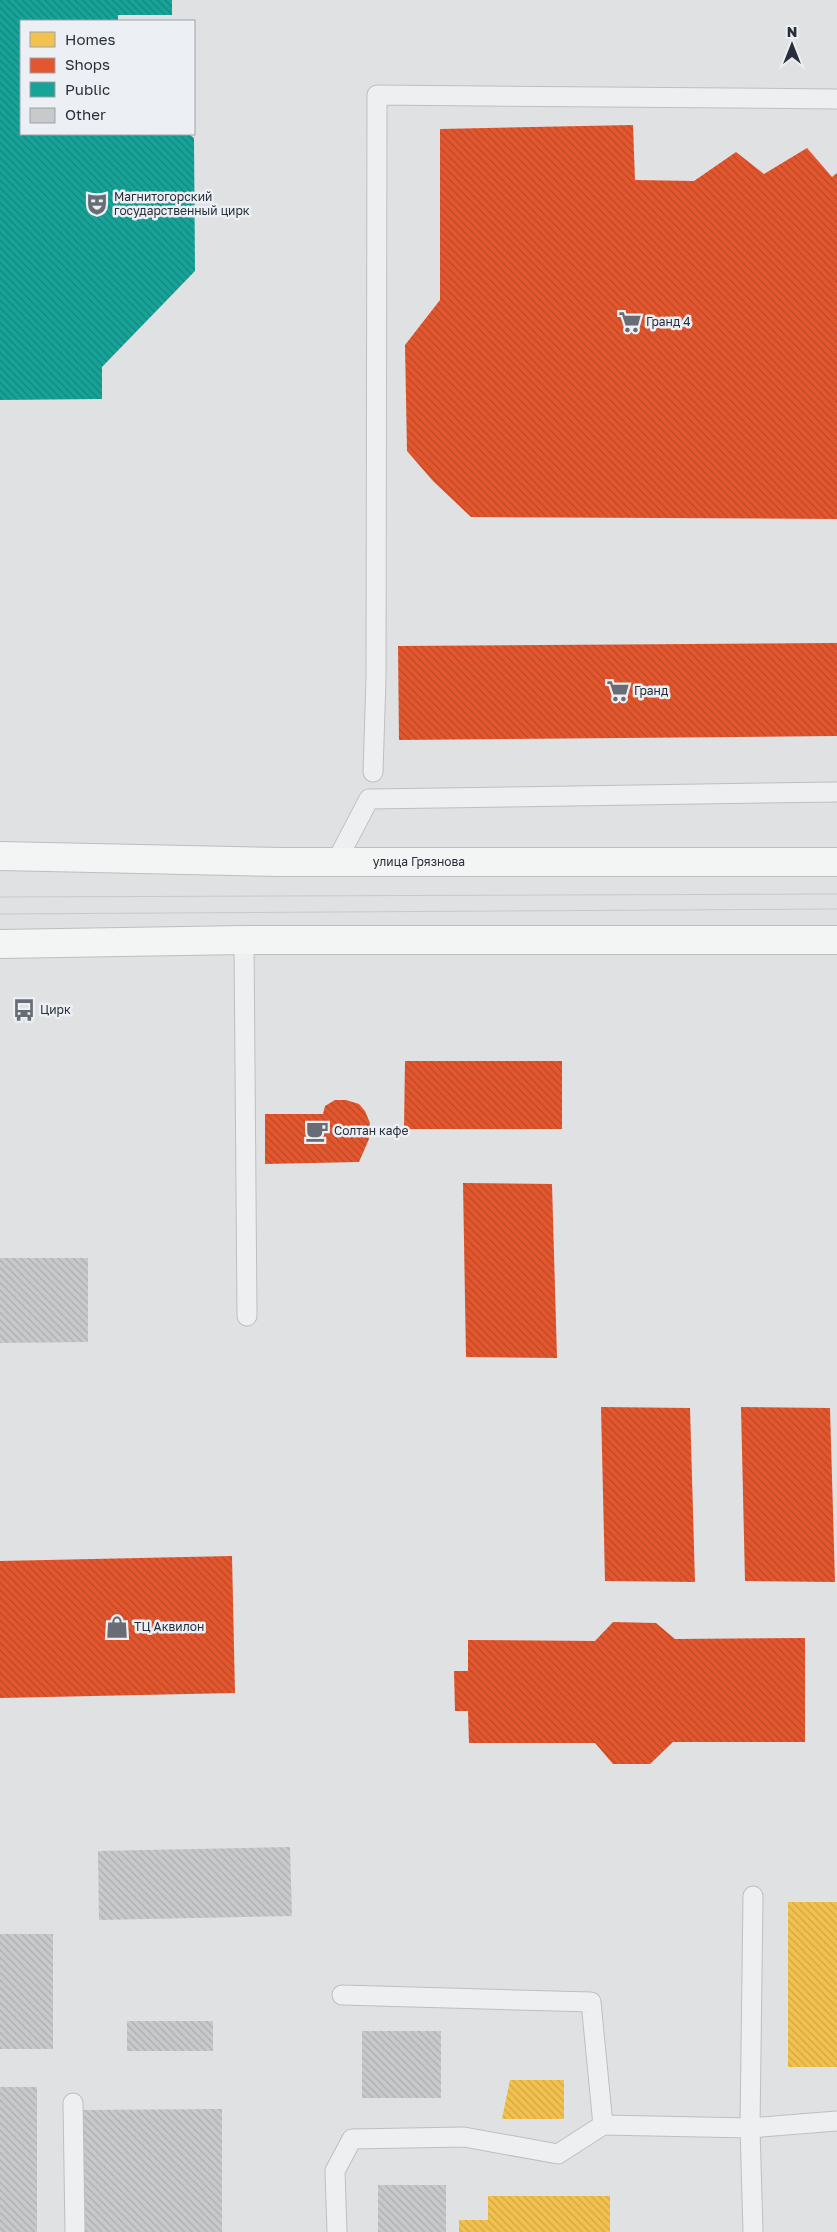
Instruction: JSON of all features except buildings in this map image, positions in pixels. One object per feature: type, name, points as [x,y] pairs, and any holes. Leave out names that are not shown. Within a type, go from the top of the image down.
[{"type":"main road","name":"улица Грязнова","points":[[0,856],[336,862],[837,862]]},
{"type":"main road","points":[[0,944],[244,940],[837,940]]},
{"type":"lane","points":[[373,772],[376,679],[377,95],[837,99]]},
{"type":"lane","points":[[336,862],[369,799],[837,792]]},
{"type":"lane","points":[[244,940],[247,1316]]},
{"type":"lane","points":[[753,2232],[750,2128],[754,1896]]},
{"type":"lane","points":[[342,1995],[590,2002],[603,2125]]},
{"type":"lane","points":[[73,2103],[75,2232]]},
{"type":"lane","points":[[337,2232],[335,2171],[352,2139],[464,2137],[558,2154],[603,2125],[750,2128],[837,2121]]},
{"type":"tram line","points":[[0,897],[837,894]]},
{"type":"tram line","points":[[0,914],[837,909]]},
{"type":"place","name":"Магнитогорский государственный цирк","points":[[97,204]]},
{"type":"place","name":"Гранд 4","points":[[630,322]]},
{"type":"place","name":"Гранд","points":[[618,691]]},
{"type":"place","name":"Цирк","points":[[24,1010]]},
{"type":"place","name":"Солтан кафе","points":[[317,1131]]},
{"type":"place","name":"ТЦ Аквилон","points":[[117,1627]]}]
